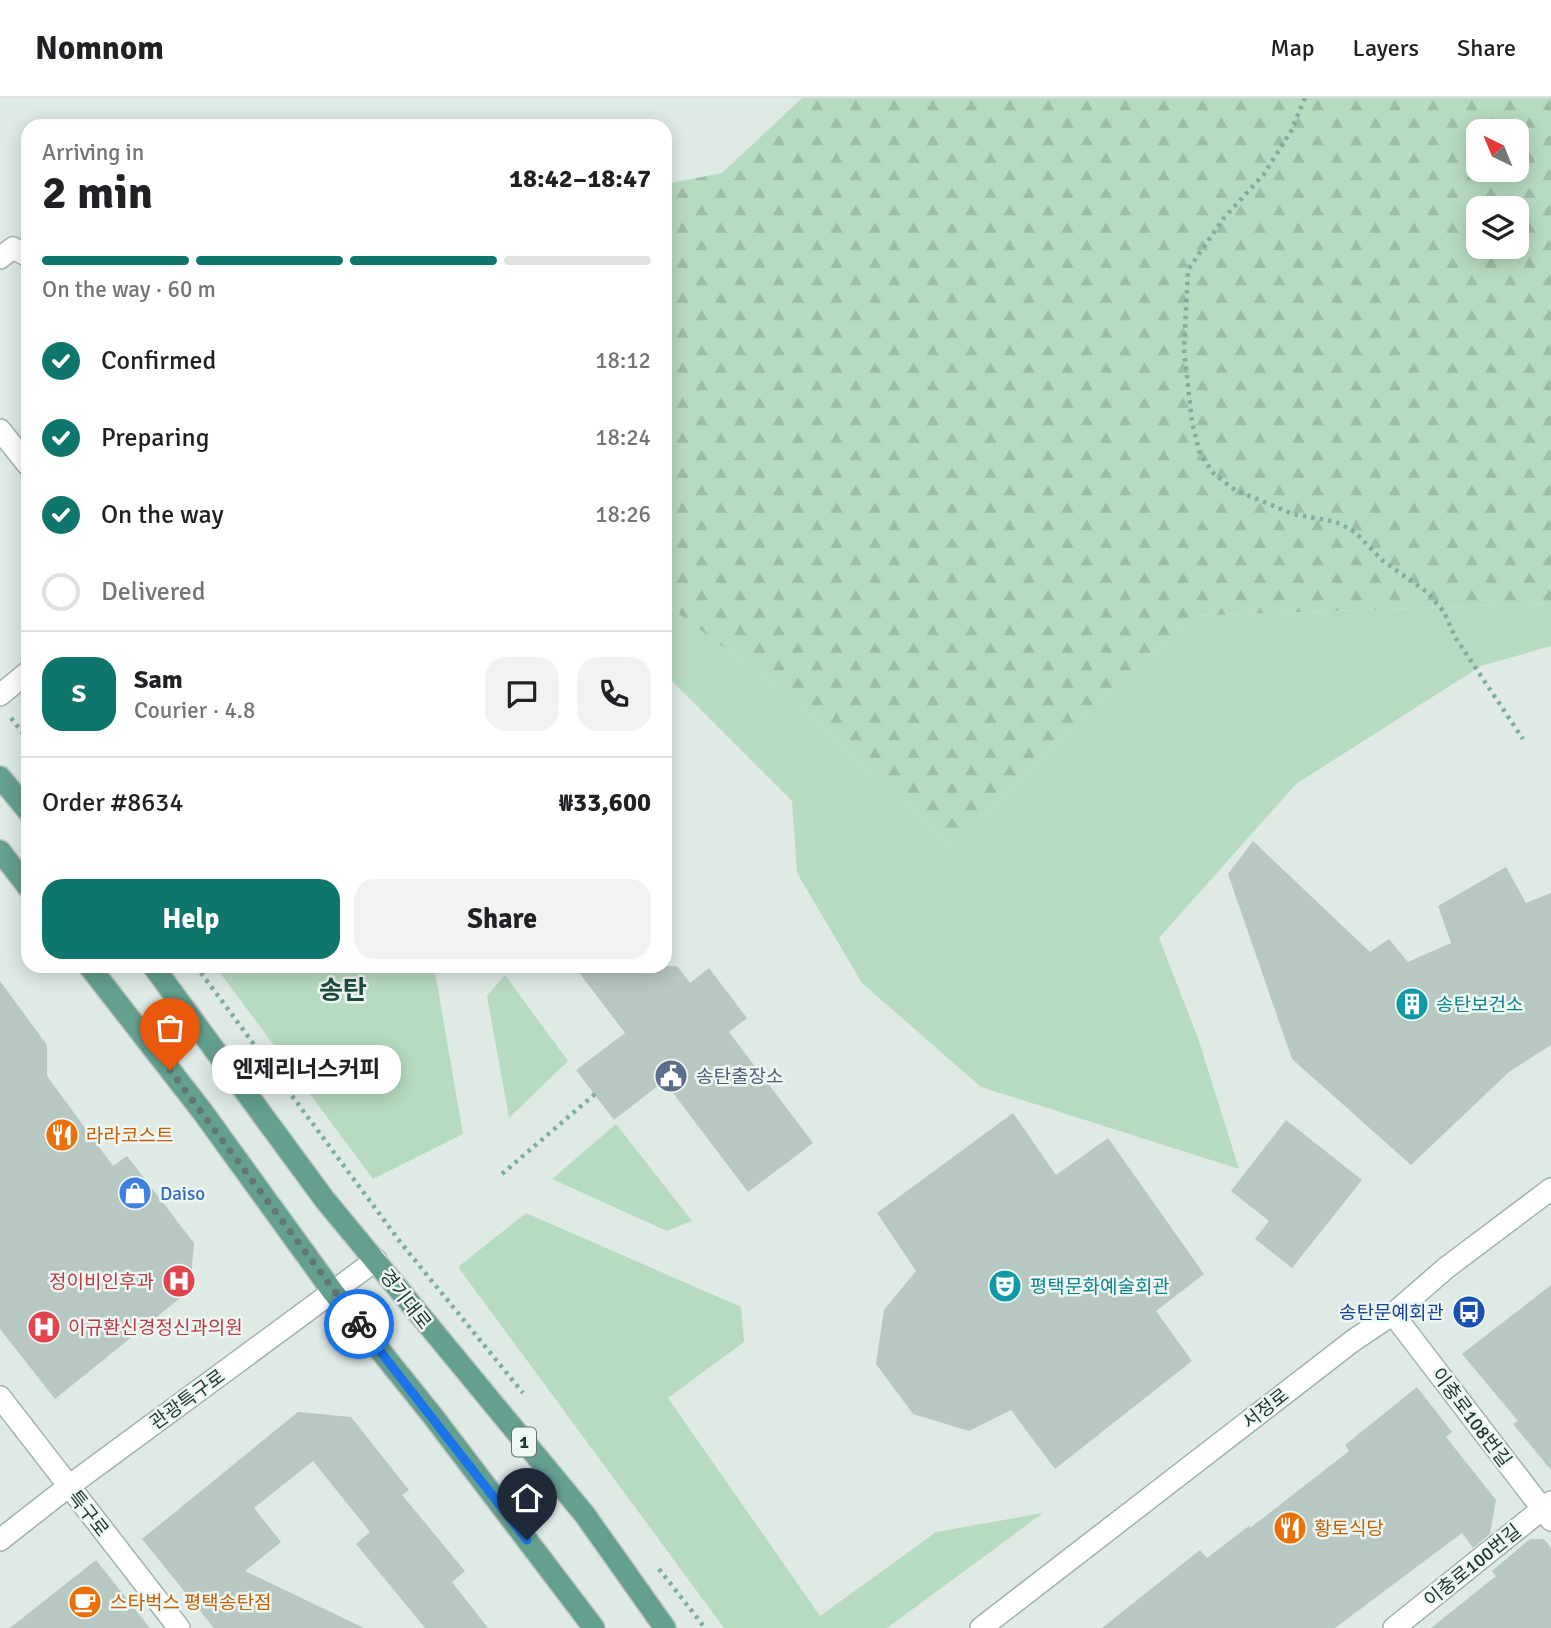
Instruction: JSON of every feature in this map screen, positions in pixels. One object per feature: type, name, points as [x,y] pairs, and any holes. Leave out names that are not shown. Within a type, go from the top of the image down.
[{"type":"main road","points":[[0,777],[21,802]]},
{"type":"main road","points":[[0,851],[21,878]]},
{"type":"main road","points":[[94,973],[209,1122],[333,1292],[432,1415],[594,1628]]},
{"type":"main road","name":"경기대로","points":[[158,973],[325,1200],[585,1515],[665,1628]]},
{"type":"street","points":[[0,258],[13,248],[21,252]]},
{"type":"street","points":[[0,430],[21,456]]},
{"type":"street","points":[[4,704],[21,681]]},
{"type":"street","name":"서정로","points":[[981,1628],[1353,1339],[1393,1314],[1446,1268],[1551,1189]]},
{"type":"street","name":"관광특구로","points":[[0,1539],[376,1260]]},
{"type":"street","name":"이충로108번길","points":[[1393,1314],[1548,1510]]},
{"type":"street","name":"특구로","points":[[0,1397],[179,1628]]},
{"type":"street","name":"이충로100번길","points":[[1405,1625],[1548,1510]]},
{"type":"path","points":[[1305,98],[1291,131],[1264,174],[1223,219],[1188,270],[1184,349],[1192,422],[1200,454],[1214,474],[1235,490],[1293,514],[1336,522],[1355,532],[1383,561],[1427,592],[1444,612],[1455,637],[1523,739]]},
{"type":"path","points":[[4,704],[21,730]]},
{"type":"path","points":[[201,973],[401,1243],[527,1398]]},
{"type":"path","points":[[502,1174],[595,1094]]},
{"type":"path","points":[[654,1562],[705,1628]]},
{"type":"green space","points":[[802,98],[1551,98],[1551,603],[1191,616],[950,845],[784,692],[672,609],[672,183],[722,173]]},
{"type":"green space","points":[[1551,603],[1551,646],[1481,666],[1296,784],[1159,938],[1198,1038],[1239,1169],[981,1087],[862,983],[797,873],[792,801],[672,681],[672,609],[784,692],[950,845],[1191,616]]},
{"type":"green space","points":[[220,973],[435,973],[463,1134],[373,1179]]},
{"type":"green space","points":[[505,975],[568,1061],[509,1118],[487,996]]},
{"type":"green space","points":[[616,1124],[692,1221],[667,1231],[552,1179]]},
{"type":"green space","points":[[526,1213],[741,1307],[744,1342],[668,1398],[820,1616],[936,1532],[1043,1513],[887,1628],[724,1628],[458,1267]]},
{"type":"building","name":"송탄보건소","points":[[1253,841],[1370,952],[1389,939],[1408,962],[1451,943],[1438,906],[1506,867],[1526,903],[1551,893],[1551,1045],[1509,1072],[1411,1165],[1292,1059],[1228,874]]},
{"type":"building","name":"송탄출장소","points":[[672,966],[677,966],[690,983],[709,968],[747,1018],[729,1032],[813,1143],[748,1192],[664,1081],[614,1120],[576,1070],[625,1033],[579,973],[672,973]]},
{"type":"building","points":[[0,981],[47,1045],[47,1076],[113,1166],[127,1156],[194,1243],[190,1290],[55,1399],[0,1329]]},
{"type":"building","points":[[1013,1113],[1056,1175],[1108,1138],[1204,1274],[1156,1311],[1192,1361],[1055,1469],[1011,1410],[969,1431],[913,1414],[876,1364],[884,1310],[916,1271],[877,1213]]},
{"type":"building","points":[[1286,1120],[1362,1180],[1292,1268],[1255,1239],[1269,1221],[1231,1191]]},
{"type":"building","points":[[1551,1285],[1551,1470],[1513,1424],[1518,1421],[1462,1354]]},
{"type":"building","points":[[1417,1387],[1452,1432],[1446,1437],[1496,1500],[1490,1534],[1473,1548],[1462,1533],[1335,1628],[1102,1628],[1200,1550],[1207,1558],[1249,1526],[1250,1528],[1349,1451],[1345,1445]]},
{"type":"building","points":[[298,1412],[351,1417],[409,1490],[402,1495],[465,1571],[452,1582],[488,1628],[425,1628],[356,1544],[370,1532],[313,1461],[254,1508],[281,1542],[245,1571],[364,1628],[214,1628],[142,1539]]},
{"type":"building","points":[[1530,1539],[1544,1539],[1551,1548],[1551,1628],[1431,1628],[1496,1576],[1492,1571]]},
{"type":"building","points":[[96,1560],[150,1628],[10,1628]]},
{"type":"way so far","points":[[170,1070],[359,1324]]},
{"type":"place","name":"송탄보건소","points":[[1412,1004]]},
{"type":"place","name":"엔제리너스커피","points":[[170,1070]]},
{"type":"place","name":"송탄출장소","points":[[671,1076]]},
{"type":"place","name":"라라코스트","points":[[62,1135]]},
{"type":"place","name":"Daiso","points":[[135,1193]]},
{"type":"place","name":"정이비인후과","points":[[179,1281]]},
{"type":"place","name":"평택문화예술회관","points":[[1005,1286]]},
{"type":"place","name":"송탄문예회관","points":[[1469,1312]]},
{"type":"place","name":"이규환신경정신과의원","points":[[44,1327]]},
{"type":"place","name":"황토식당","points":[[1290,1528]]},
{"type":"place","name":"스타벅스 평택송탄점","points":[[85,1602]]},
{"type":"district","name":"송탄","points":[[343,990]]},
{"type":"route","points":[[359,1324],[527,1540]]}]
